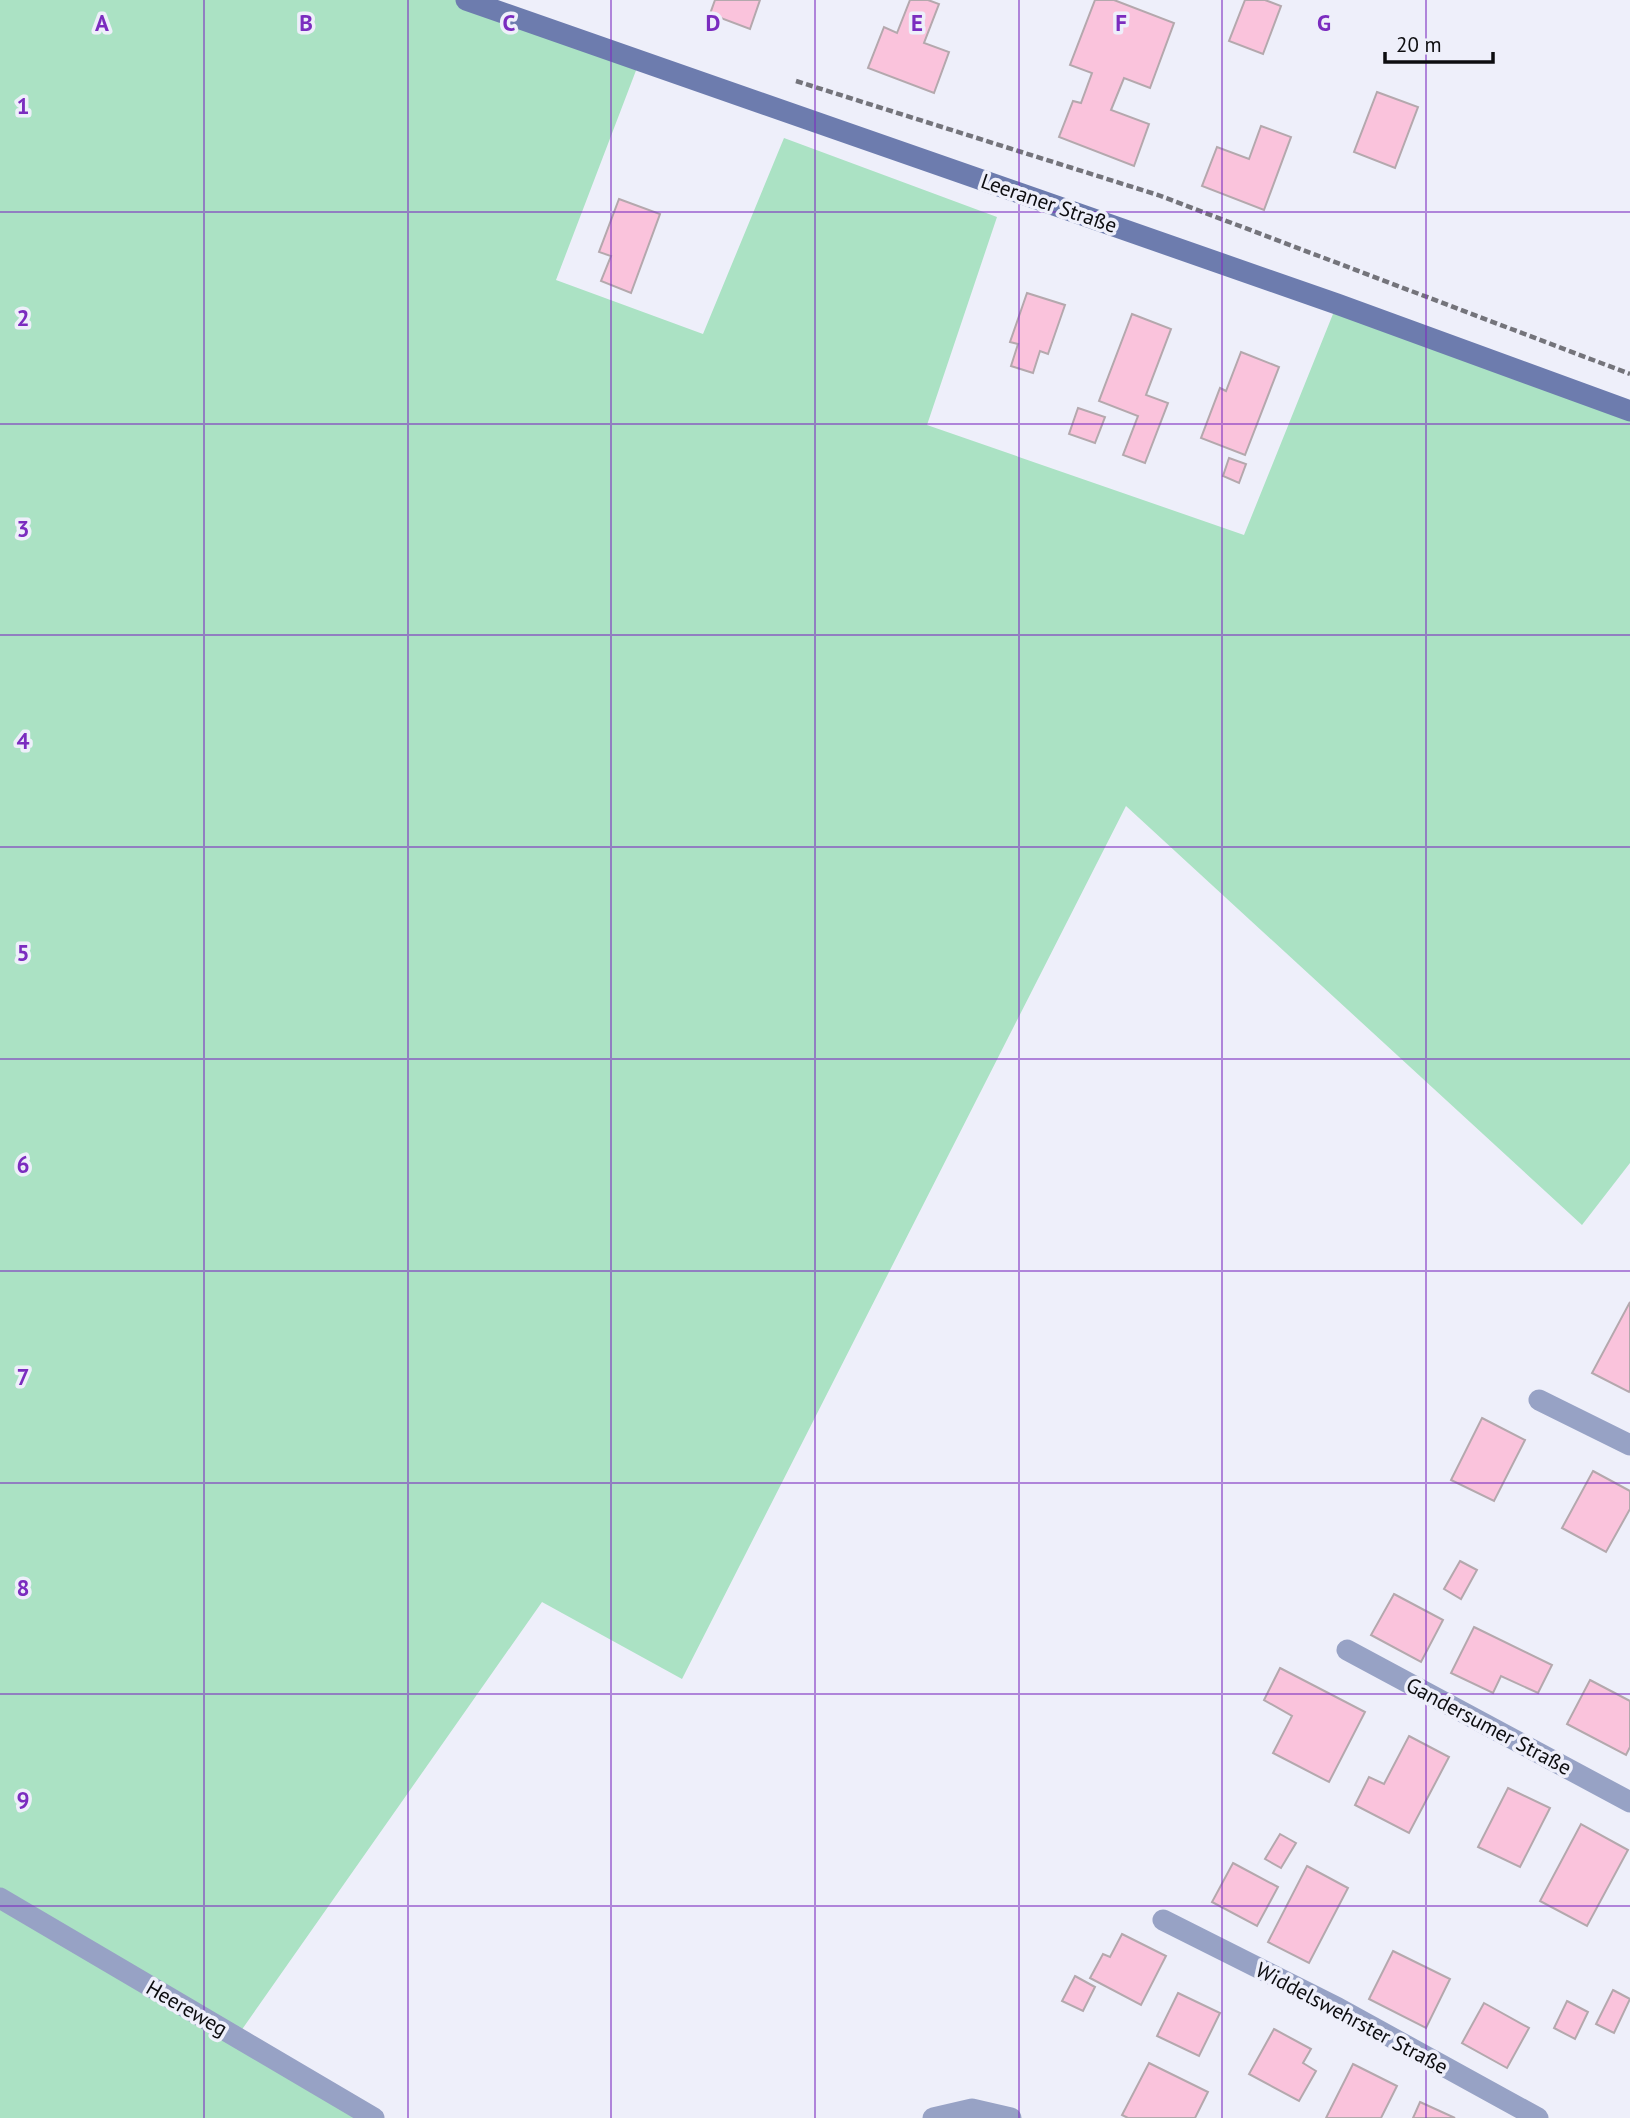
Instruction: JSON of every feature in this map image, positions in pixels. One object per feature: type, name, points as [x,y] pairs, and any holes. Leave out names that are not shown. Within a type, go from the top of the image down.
[{"type":"main road","name":"Leeraner Straße","points":[[466,0],[1312,295],[1630,411]]},
{"type":"street","points":[[1539,1400],[1630,1445]]},
{"type":"street","name":"Gandersumer Straße","points":[[1348,1650],[1630,1802]]},
{"type":"street","name":"Heereweg","points":[[0,1898],[374,2118]]},
{"type":"street","name":"Widdelswehrster Straße","points":[[1163,1920],[1338,2008],[1538,2118]]},
{"type":"street","points":[[933,2118],[972,2109],[1011,2118]]},
{"type":"path","points":[[788,78],[1158,195],[1630,374]]},
{"type":"green space","points":[[0,0],[466,0],[640,60],[556,280],[703,334],[784,138],[997,217],[927,425],[1244,535],[1337,304],[1630,411],[1630,1163],[1582,1225],[1126,806],[682,1679],[542,1602],[236,2038],[369,2118],[0,2118]]},
{"type":"building","points":[[715,0],[760,0],[750,29],[710,14]]},
{"type":"building","points":[[910,0],[928,0],[939,4],[924,43],[949,52],[934,93],[868,68],[884,27],[897,33]]},
{"type":"building","points":[[1095,0],[1114,0],[1174,23],[1150,88],[1124,78],[1111,110],[1149,124],[1134,166],[1059,137],[1073,101],[1081,103],[1092,73],[1070,65]]},
{"type":"building","points":[[1245,0],[1265,0],[1281,6],[1263,54],[1229,41]]},
{"type":"building","points":[[1377,92],[1418,107],[1395,168],[1354,152]]},
{"type":"building","points":[[1261,126],[1291,137],[1264,210],[1202,186],[1217,147],[1249,159]]},
{"type":"building","points":[[619,199],[660,214],[631,293],[601,281],[611,256],[599,252]]},
{"type":"building","points":[[1027,293],[1065,305],[1048,354],[1040,351],[1033,373],[1011,366],[1018,344],[1010,342]]},
{"type":"building","points":[[1132,314],[1171,329],[1146,395],[1168,403],[1145,463],[1123,455],[1138,416],[1099,401]]},
{"type":"building","points":[[1241,352],[1279,367],[1245,455],[1201,438],[1220,388],[1226,391]]},
{"type":"building","points":[[1078,408],[1105,417],[1095,443],[1069,434]]},
{"type":"building","points":[[1229,458],[1246,464],[1239,483],[1223,476]]},
{"type":"building","points":[[1630,1302],[1630,1390],[1629,1392],[1592,1373]]},
{"type":"building","points":[[1482,1418],[1525,1440],[1494,1501],[1451,1480]]},
{"type":"building","points":[[1593,1471],[1630,1491],[1630,1509],[1606,1552],[1562,1528]]},
{"type":"building","points":[[1460,1561],[1477,1570],[1461,1599],[1444,1589]]},
{"type":"building","points":[[1394,1594],[1443,1620],[1421,1662],[1371,1635]]},
{"type":"building","points":[[1474,1627],[1552,1665],[1538,1693],[1501,1676],[1493,1693],[1451,1673]]},
{"type":"building","points":[[1280,1668],[1365,1712],[1329,1782],[1273,1753],[1292,1716],[1264,1700]]},
{"type":"building","points":[[1590,1680],[1630,1701],[1630,1747],[1626,1755],[1567,1724]]},
{"type":"building","points":[[1409,1736],[1449,1757],[1409,1833],[1355,1805],[1369,1777],[1384,1784]]},
{"type":"building","points":[[1508,1788],[1550,1808],[1520,1867],[1478,1847]]},
{"type":"building","points":[[1581,1824],[1628,1850],[1587,1926],[1540,1901]]},
{"type":"building","points":[[1280,1834],[1296,1843],[1281,1868],[1265,1859]]},
{"type":"building","points":[[1233,1863],[1278,1887],[1257,1926],[1212,1902]]},
{"type":"building","points":[[1307,1866],[1348,1888],[1309,1963],[1268,1942]]},
{"type":"building","points":[[1122,1934],[1166,1956],[1141,2005],[1090,1978],[1103,1954],[1110,1957]]},
{"type":"building","points":[[1393,1951],[1450,1979],[1426,2028],[1369,1999]]},
{"type":"building","points":[[1075,1976],[1095,1987],[1083,2011],[1062,2001]]},
{"type":"building","points":[[1613,1990],[1630,1999],[1614,2033],[1596,2024]]},
{"type":"building","points":[[1178,1993],[1220,2013],[1199,2056],[1157,2036]]},
{"type":"building","points":[[1567,2001],[1588,2012],[1575,2039],[1554,2028]]},
{"type":"building","points":[[1484,2003],[1529,2028],[1507,2068],[1462,2043]]},
{"type":"building","points":[[1274,2029],[1311,2049],[1303,2063],[1316,2071],[1299,2101],[1249,2074]]},
{"type":"building","points":[[1149,2063],[1208,2092],[1195,2118],[1128,2118],[1122,2115]]},
{"type":"building","points":[[1353,2064],[1397,2086],[1381,2118],[1326,2118]]},
{"type":"building","points":[[1420,2102],[1455,2118],[1413,2118]]}]
